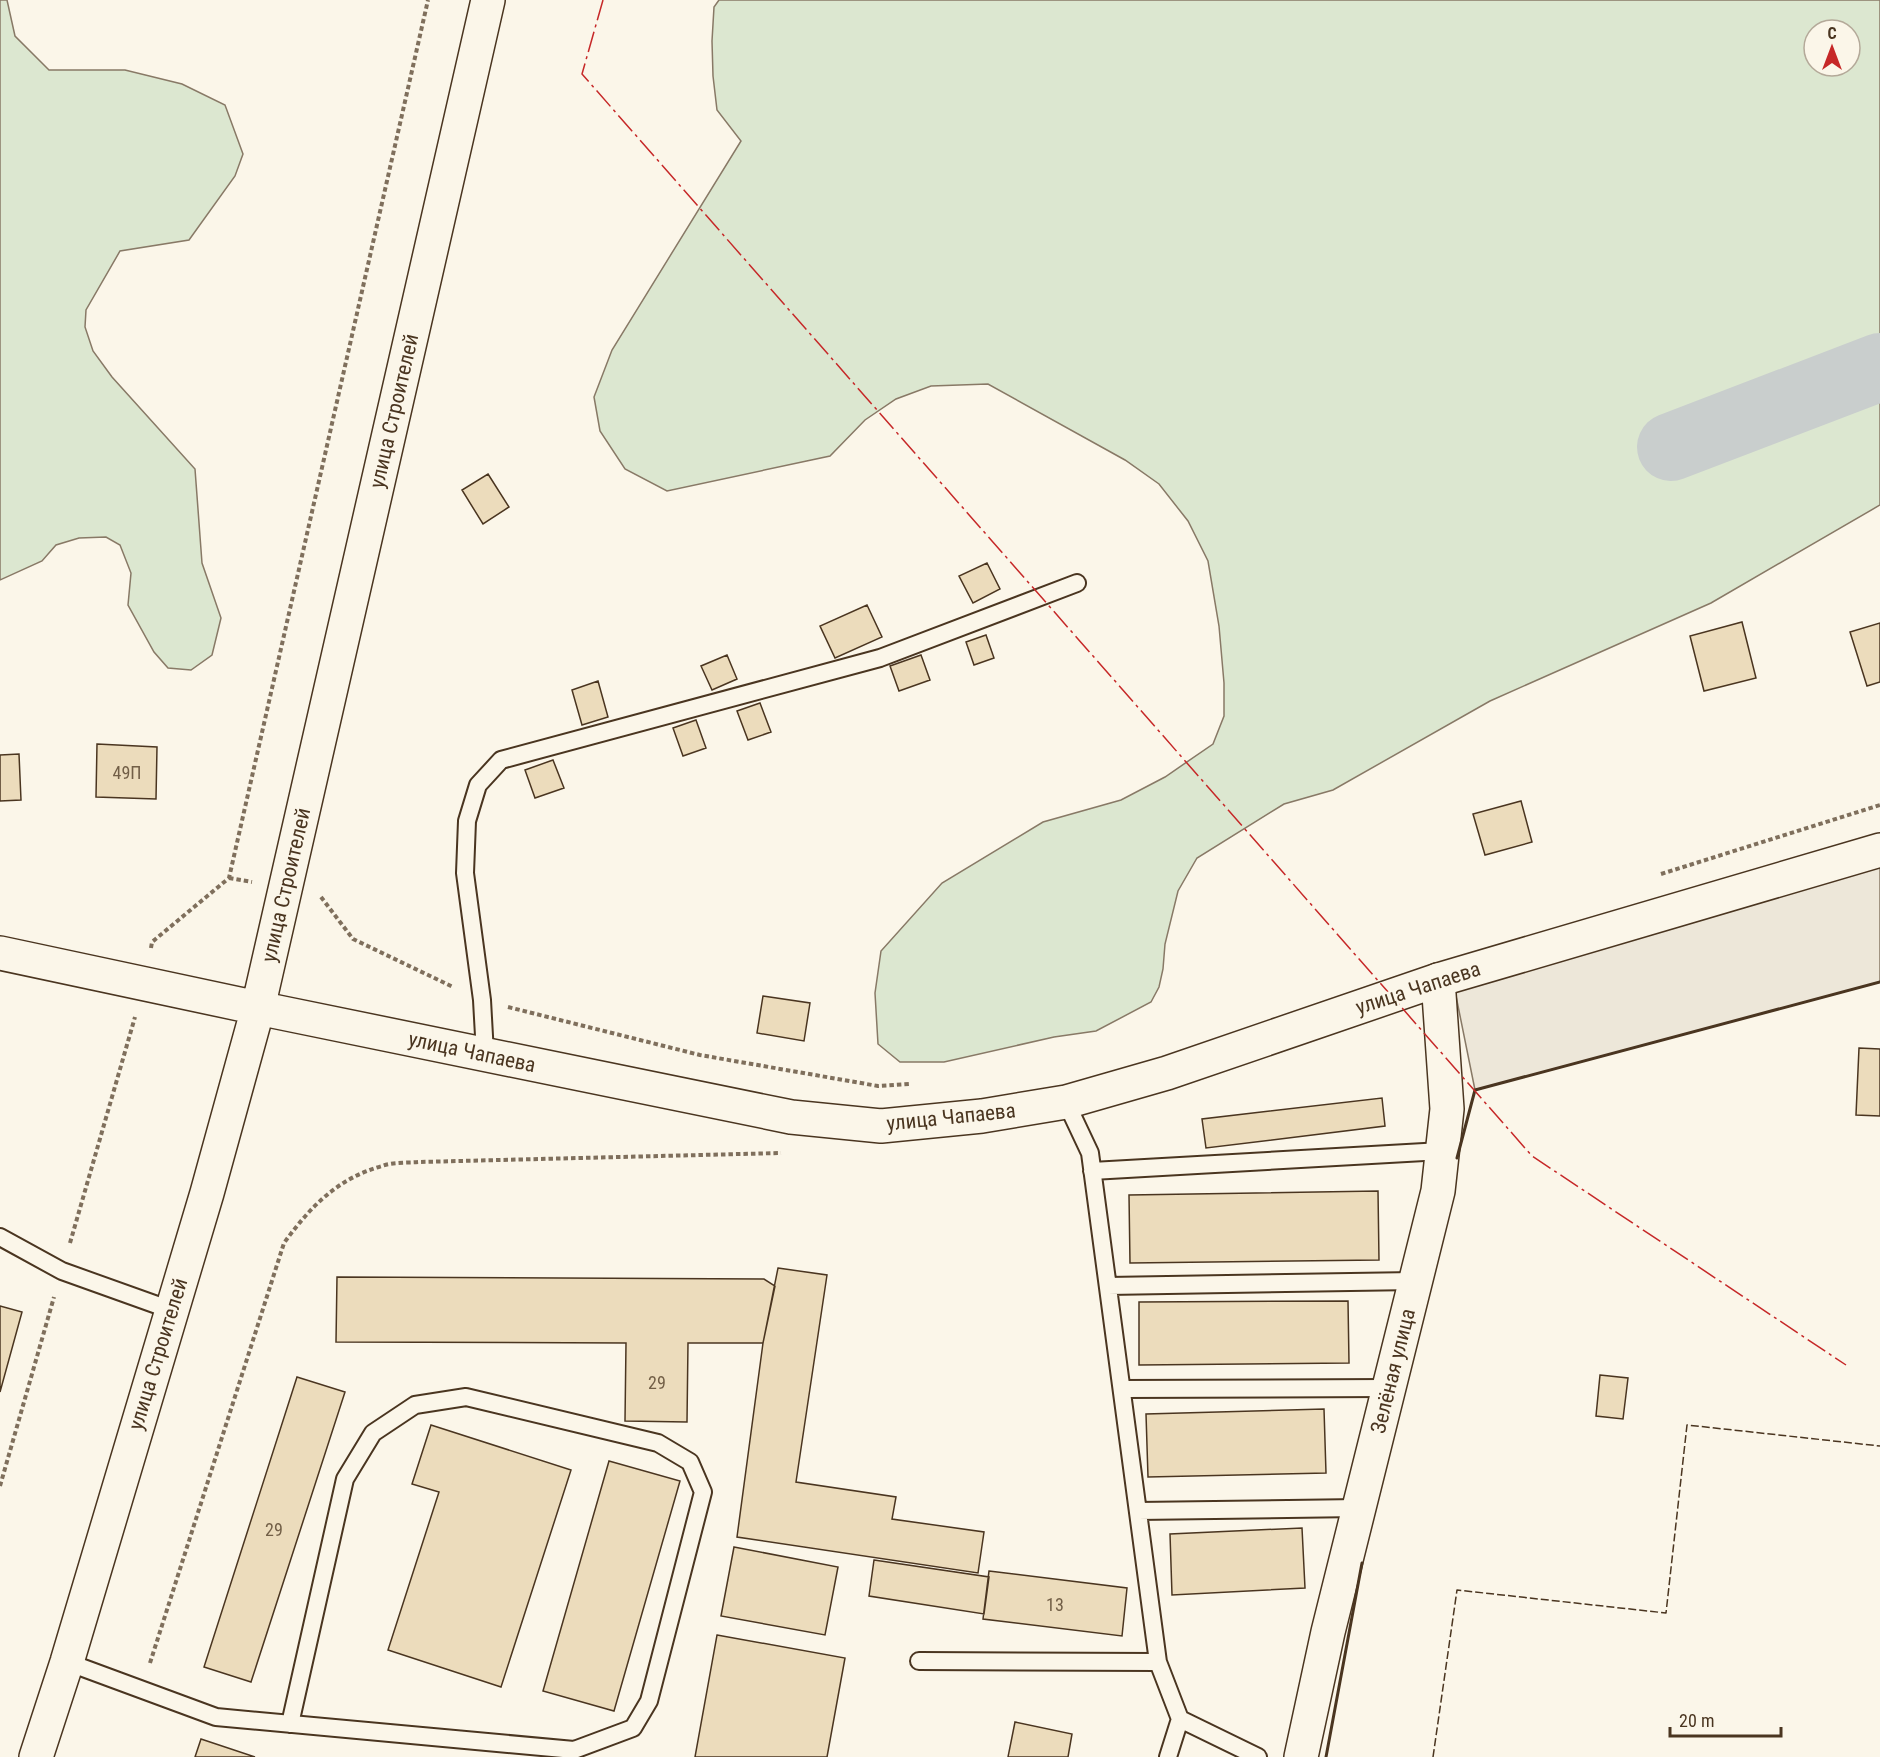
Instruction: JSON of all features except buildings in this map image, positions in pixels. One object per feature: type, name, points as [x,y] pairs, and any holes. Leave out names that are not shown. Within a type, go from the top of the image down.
[{"type":"street","name":"улица Строителей","points":[[36,1757],[67,1662],[207,1193],[258,1008],[488,0]]},
{"type":"street","name":"улица Чапаева","points":[[0,953],[791,1117],[881,1126],[982,1116],[1066,1102],[1167,1073],[1438,980],[1880,850]]},
{"type":"street","name":"Зелёная улица","points":[[1301,1757],[1328,1632],[1438,1191],[1447,1109],[1438,980]]},
{"type":"lane","points":[[486,1054],[482,1000],[465,873],[466,821],[478,785],[501,760],[880,658],[1077,583]]},
{"type":"lane","points":[[1066,1102],[1090,1153],[1158,1662],[1180,1719],[1168,1757]]},
{"type":"lane","points":[[1092,1171],[1442,1151]]},
{"type":"lane","points":[[0,1237],[62,1271],[171,1310]]},
{"type":"lane","points":[[1108,1286],[1415,1281]]},
{"type":"lane","points":[[1122,1389],[1389,1388]]},
{"type":"lane","points":[[67,1662],[216,1717],[290,1724],[574,1750],[633,1728],[649,1701],[703,1492],[690,1462],[658,1443],[466,1398],[415,1405],[373,1433],[345,1479],[290,1724]]},
{"type":"lane","points":[[1138,1511],[1359,1508]]},
{"type":"lane","points":[[919,1661],[1158,1662]]},
{"type":"lane","points":[[1180,1719],[1258,1757]]},
{"type":"path","points":[[0,1486],[144,984],[152,942],[229,878],[428,0]]},
{"type":"path","points":[[1653,876],[1880,805]]},
{"type":"path","points":[[321,897],[353,939],[482,1000],[700,1055],[878,1086],[912,1084]]},
{"type":"path","points":[[142,1689],[284,1243],[302,1218],[324,1196],[351,1177],[384,1165],[419,1162],[783,1153]]},
{"type":"green space","points":[[0,0],[7,0],[15,36],[49,70],[125,70],[182,84],[225,105],[243,154],[235,176],[189,240],[120,251],[86,310],[85,327],[93,351],[112,377],[195,469],[202,563],[221,618],[212,655],[191,670],[168,668],[154,652],[128,605],[131,573],[120,545],[106,537],[79,538],[56,545],[42,561],[0,580]]},
{"type":"green space","points":[[719,0],[1880,0],[1880,505],[1711,603],[1490,701],[1333,790],[1284,804],[1197,858],[1178,891],[1165,944],[1159,987],[1151,1002],[1096,1031],[1054,1037],[944,1062],[900,1062],[878,1044],[875,993],[881,951],[942,883],[1043,822],[1121,800],[1165,777],[1213,744],[1224,716],[1224,683],[1219,626],[1208,561],[1188,521],[1159,484],[1125,460],[988,384],[931,386],[896,399],[865,420],[830,456],[667,491],[625,469],[600,431],[594,397],[612,350],[741,141],[717,110],[712,41],[714,7]]},
{"type":"shaded area","points":[[1880,862],[1880,982],[1475,1090],[1455,991]]},
{"type":"waterway","points":[[1671,447],[1880,367]]},
{"type":"fence","points":[[1433,1757],[1457,1590],[1666,1613],[1687,1425],[1880,1446]]},
{"type":"wall","points":[[1457,1158],[1475,1090],[1880,982]]},
{"type":"wall","points":[[1326,1757],[1362,1563]]},
{"type":"power","points":[[603,0],[582,74],[1532,1156],[1846,1365]]}]
